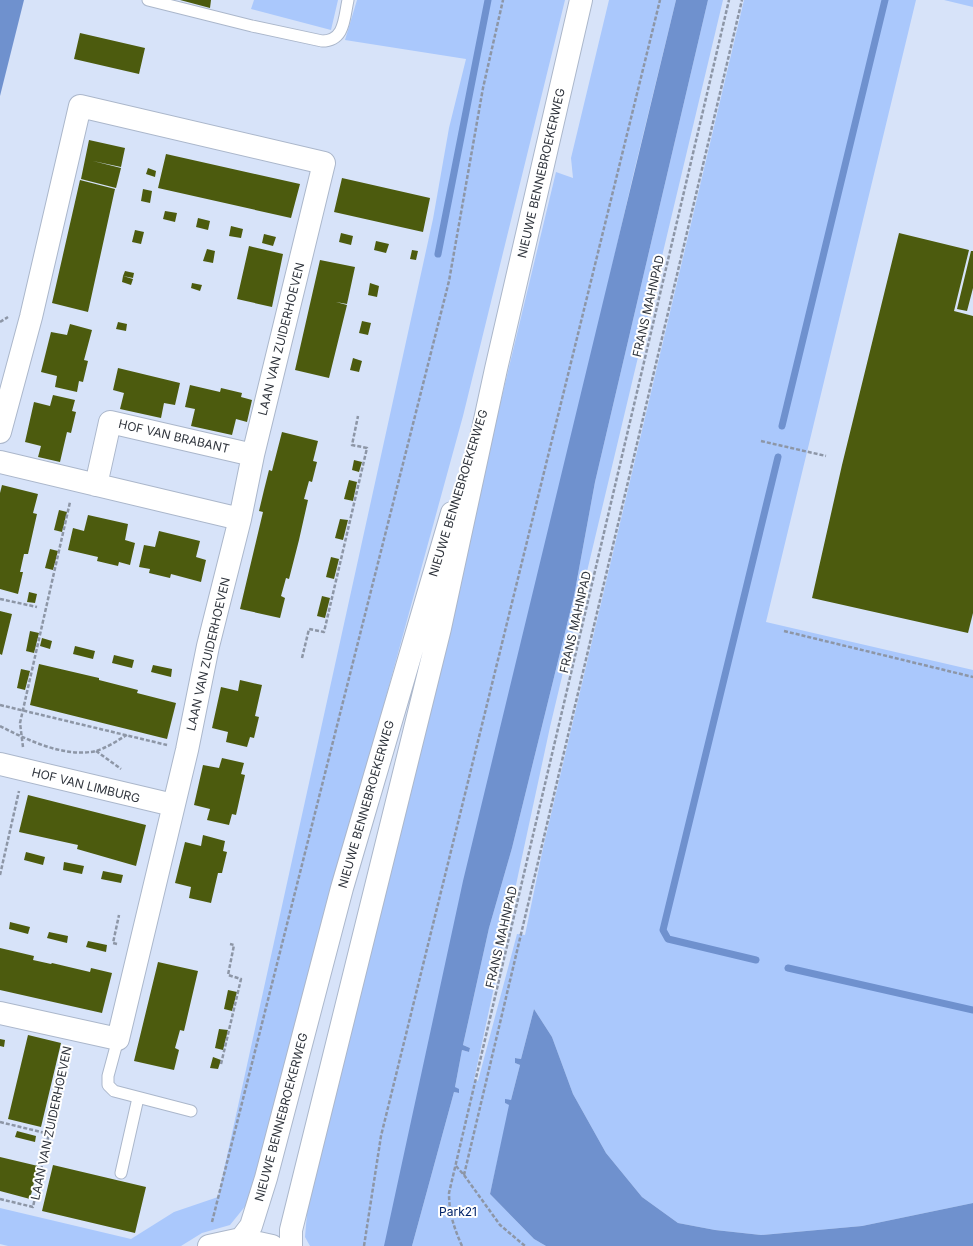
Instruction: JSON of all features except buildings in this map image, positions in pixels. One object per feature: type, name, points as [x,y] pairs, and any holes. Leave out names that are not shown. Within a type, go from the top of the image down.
[{"type":"street","name":"NIEUWE BENNEBROEKERWEG","points":[[290,1246],[291,1230],[440,628],[496,369],[581,0]]},
{"type":"street","name":"LAAN VAN ZUIDERHOEVEN","points":[[0,432],[31,317],[80,106],[324,163],[253,455],[240,519],[208,646],[187,750],[118,1039],[71,1030],[0,1013]]},
{"type":"street","name":"NIEUWE BENNEBROEKERWEG","points":[[241,1239],[251,1226],[266,1178],[344,881],[417,626],[496,369]]},
{"type":"street","name":"HOF VAN BRABANT","points":[[96,485],[110,422],[253,455]]},
{"type":"street","points":[[0,462],[240,519]]},
{"type":"street","name":"HOF VAN LIMBURG","points":[[0,764],[173,806]]},
{"type":"street","points":[[210,1235],[241,1239],[272,1246]]},
{"type":"lane","points":[[148,0],[252,26],[331,41],[338,36],[342,29],[348,0]]},
{"type":"lane","points":[[118,1039],[108,1076],[108,1085],[114,1091],[191,1111]]},
{"type":"lane","points":[[121,1173],[138,1098]]},
{"type":"path","points":[[210,1235],[449,281],[483,88],[503,0]]},
{"type":"path","points":[[364,1246],[381,1136],[660,0]]},
{"type":"path","name":"FRANS MAHNPAD","points":[[462,1246],[452,1225],[449,1208],[449,1193],[729,0]]},
{"type":"path","points":[[464,1175],[742,0]]},
{"type":"path","points":[[302,658],[309,629],[324,632],[367,448],[352,445],[358,416]]},
{"type":"path","points":[[761,441],[826,456]]},
{"type":"path","points":[[0,875],[26,761],[21,738],[20,722],[75,480]]},
{"type":"path","points":[[0,599],[37,607]]},
{"type":"path","points":[[784,631],[973,677]]},
{"type":"path","points":[[0,705],[24,709],[187,750]]},
{"type":"path","points":[[0,726],[21,738],[74,752],[91,752],[127,735]]},
{"type":"path","points":[[221,1064],[242,979],[228,975],[234,945],[230,944]]},
{"type":"path","name":"LAAN VAN ZUIDERHOEVEN","points":[[0,1199],[33,1207],[71,1030]]},
{"type":"path","points":[[0,1122],[49,1134]]},
{"type":"path","points":[[456,1166],[500,1225],[525,1246]]},
{"type":"green space","points":[[254,0],[338,0],[331,30],[251,9]]},
{"type":"green space","points":[[357,0],[565,0],[463,416],[247,1204],[230,1225],[202,1233],[181,1246],[8,1246],[0,1244],[0,1208],[131,1239],[174,1212],[218,1197],[433,219],[449,128],[466,59],[345,40]]},
{"type":"green space","points":[[609,0],[676,0],[633,176],[385,1246],[310,1246],[305,1237],[308,1202],[556,172],[573,178],[571,158]]},
{"type":"green space","name":"Park21","points":[[708,0],[723,0],[550,727],[474,1080],[478,1081],[517,934],[525,935],[543,848],[744,0],[916,0],[766,622],[973,670],[973,1203],[862,1226],[761,1235],[715,1230],[678,1223],[642,1197],[606,1153],[573,1094],[552,1037],[534,1009],[521,1059],[515,1058],[515,1063],[520,1065],[511,1100],[505,1100],[505,1103],[510,1105],[490,1194],[534,1239],[546,1246],[412,1246],[454,1092],[459,1093],[455,1087],[462,1050],[469,1052],[470,1048],[463,1045],[489,928],[512,848],[574,596],[595,482]]},
{"type":"green space","points":[[944,0],[973,0],[973,7]]},
{"type":"shaded area","points":[[0,0],[24,0],[0,96]]},
{"type":"shaded area","points":[[676,0],[708,0],[595,482],[574,596],[512,848],[489,928],[463,1045],[470,1048],[469,1052],[462,1050],[455,1087],[459,1089],[459,1093],[454,1092],[412,1246],[384,1246],[463,881]]},
{"type":"shaded area","points":[[534,1009],[552,1037],[573,1094],[606,1153],[642,1197],[678,1223],[715,1230],[761,1235],[862,1226],[973,1203],[973,1246],[546,1246],[534,1239],[490,1194],[509,1105],[505,1103],[505,1099],[511,1100],[520,1065],[515,1063],[515,1058],[521,1059]]},
{"type":"waterway","points":[[438,254],[488,0]]},
{"type":"waterway","points":[[782,426],[885,0]]},
{"type":"waterway","points":[[756,960],[668,939],[663,930],[778,457]]},
{"type":"waterway","points":[[788,968],[973,1010]]}]
